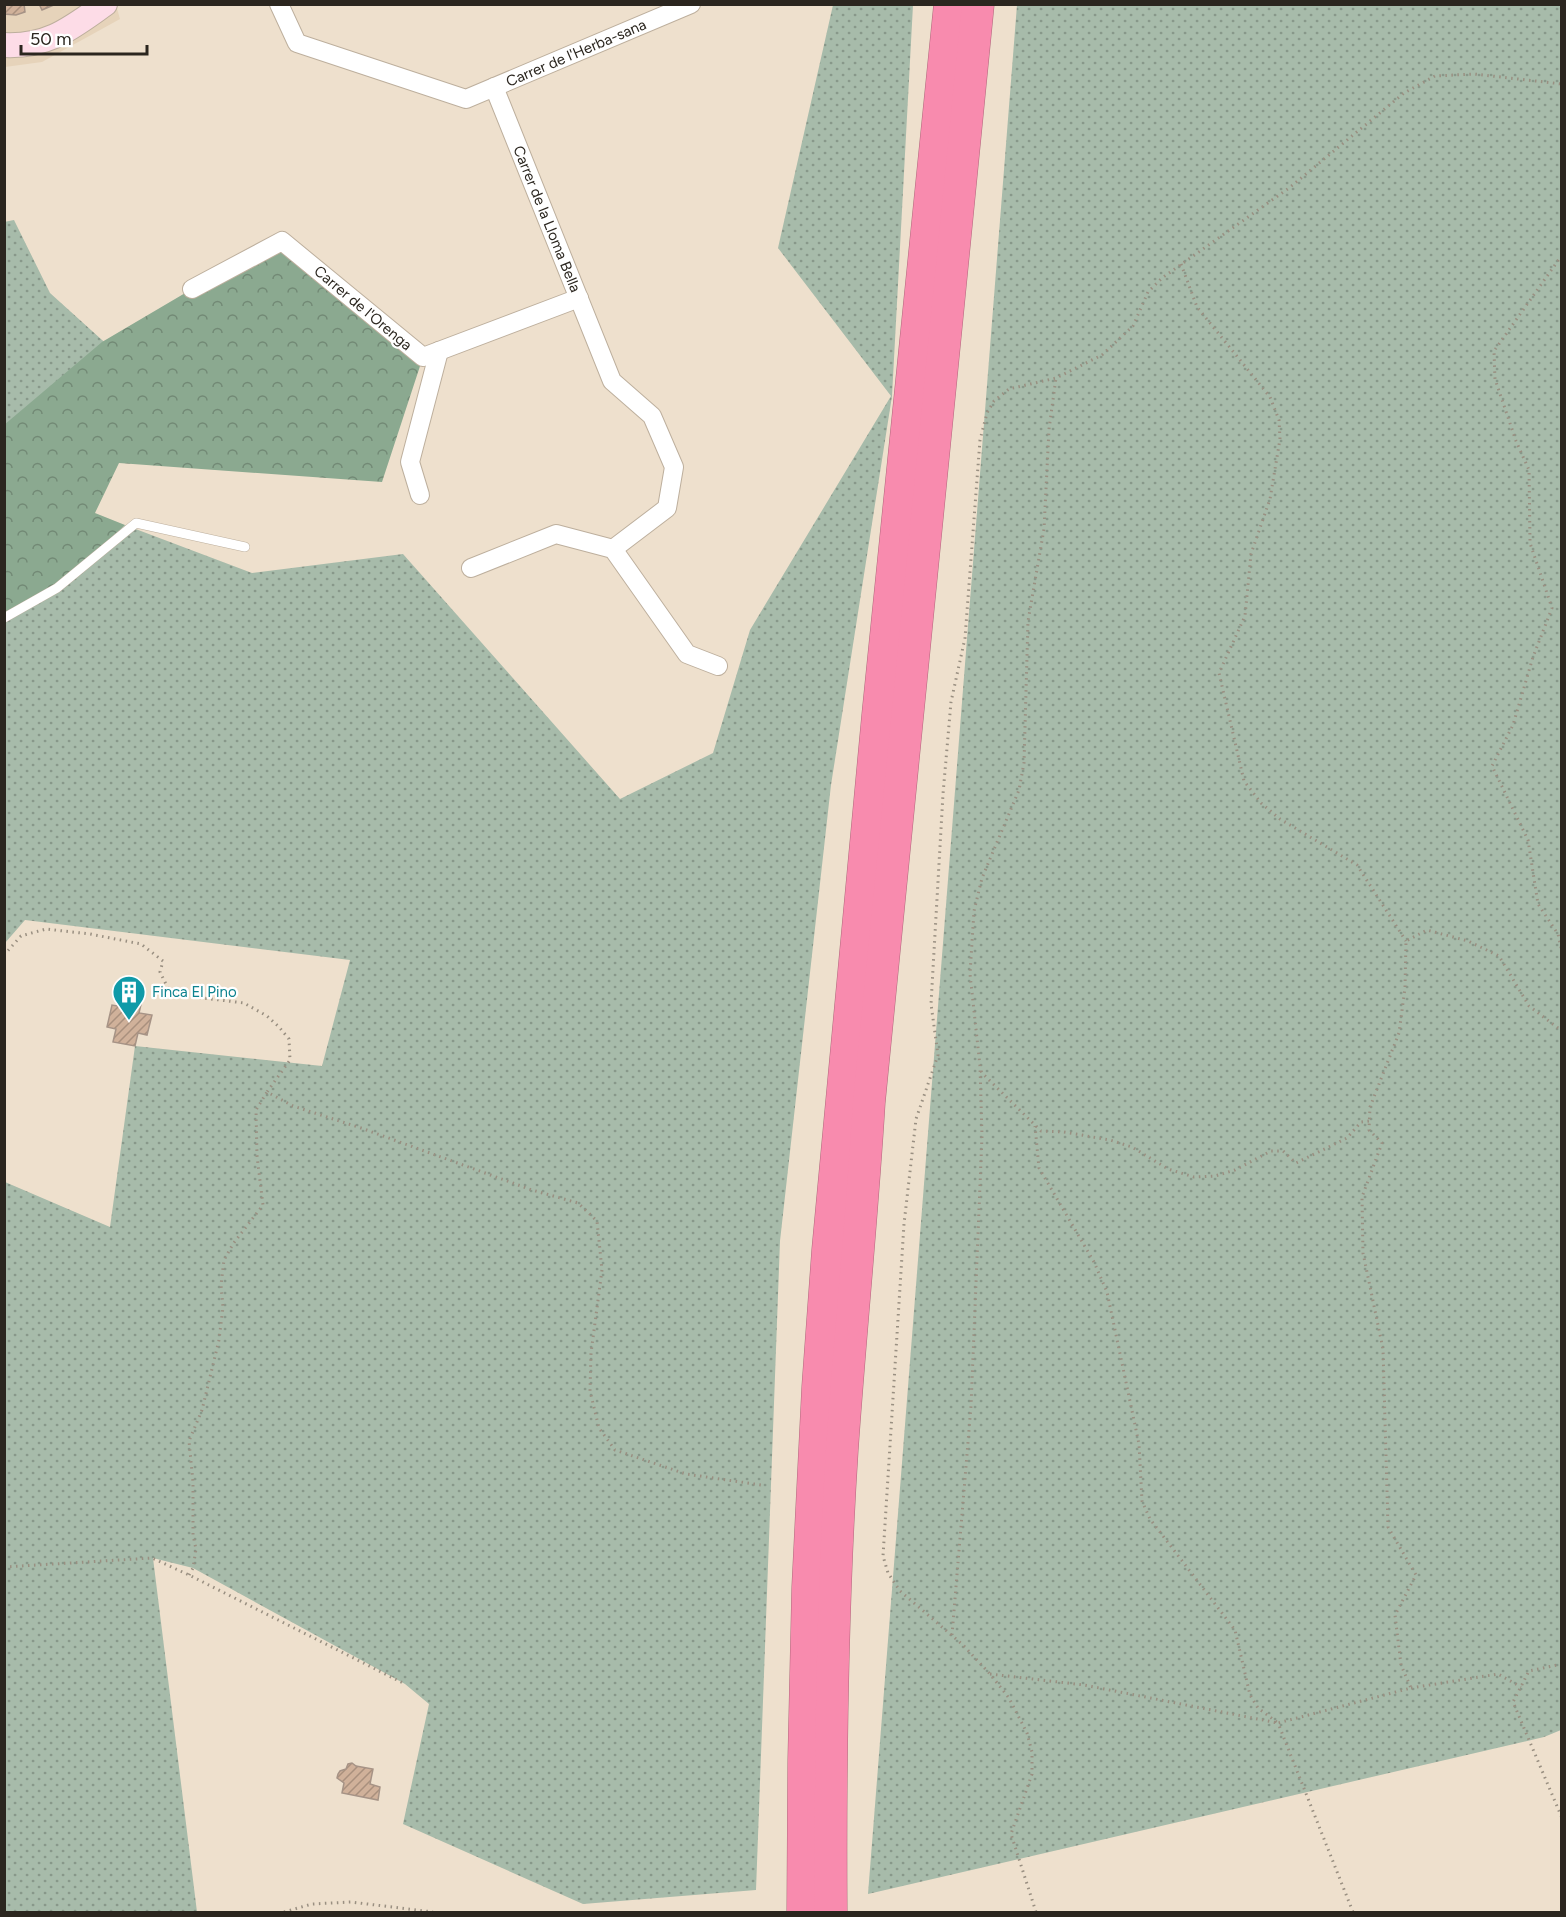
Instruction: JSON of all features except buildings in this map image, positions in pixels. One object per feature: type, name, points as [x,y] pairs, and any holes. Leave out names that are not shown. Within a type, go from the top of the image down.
[{"type":"highway","points":[[803,1912],[808,1587],[817,1398],[848,1030],[878,715],[950,4]]},
{"type":"highway","points":[[831,1912],[833,1695],[842,1450],[869,1102],[978,4]]},
{"type":"main road","points":[[4,45],[20,46],[59,36],[105,4]]},
{"type":"street","points":[[279,4],[297,43],[466,99],[494,87]]},
{"type":"street","name":"Carrer de l'Herba-sana","points":[[494,87],[691,4]]},
{"type":"street","name":"Carrer de la Lloma Bella","points":[[494,87],[612,381],[652,416],[674,467],[667,508],[613,549]]},
{"type":"street","name":"Carrer de l'Orenga","points":[[192,290],[282,241],[423,357],[579,298]]},
{"type":"street","points":[[420,495],[410,462],[439,351]]},
{"type":"street","points":[[471,568],[556,534],[613,549],[687,654],[718,666]]},
{"type":"lane","points":[[4,618],[57,588],[136,524],[245,547]]},
{"type":"path","points":[[1036,1912],[1011,1834],[1032,1774],[1032,1752],[1027,1733],[1013,1707],[990,1674],[963,1645],[900,1591],[888,1573],[883,1556],[904,1224],[916,1119],[938,1055],[931,1004],[943,794],[951,702],[966,628],[980,441],[987,413],[994,401],[1009,389],[1056,378],[1102,355],[1133,326],[1148,292],[1162,278],[1289,188],[1404,93],[1435,76],[1474,74],[1562,84]]},
{"type":"path","points":[[1562,255],[1494,351],[1495,379],[1515,441],[1529,470],[1530,543],[1552,608],[1533,657],[1513,725],[1492,766],[1528,840],[1538,904],[1558,934],[1562,952]]},
{"type":"path","points":[[1181,264],[1197,307],[1270,397],[1279,420],[1280,439],[1270,499],[1251,554],[1245,616],[1219,674],[1244,781],[1260,803],[1280,819],[1357,865],[1406,941],[1405,988],[1399,1034],[1370,1107],[1369,1130],[1383,1143],[1362,1197],[1362,1253],[1383,1350],[1388,1527],[1416,1575],[1395,1616],[1401,1665],[1411,1688]]},
{"type":"path","points":[[1056,378],[1049,429],[1044,529],[1028,621],[1024,763],[1019,790],[982,878],[974,911],[970,974],[982,1073],[1041,1131],[1064,1132],[1110,1140],[1132,1147],[1168,1169],[1194,1177],[1215,1176],[1235,1170],[1271,1151],[1282,1151],[1296,1163],[1347,1138],[1361,1122],[1369,1122]]},
{"type":"path","points":[[4,955],[21,936],[46,929],[90,934],[141,944],[163,961],[160,972],[171,994],[244,1003],[267,1016],[289,1039],[290,1060],[256,1110],[257,1156],[263,1205],[233,1244],[224,1260],[221,1285],[223,1307],[219,1340],[202,1410],[189,1441],[193,1482],[192,1535],[196,1549],[193,1568],[189,1575]]},
{"type":"path","points":[[1406,941],[1427,930],[1467,941],[1499,956],[1529,1006],[1562,1031]]},
{"type":"path","points":[[952,1635],[971,1406],[982,1136],[978,1046]]},
{"type":"path","points":[[267,1092],[293,1106],[371,1131],[532,1190],[578,1203],[597,1221],[602,1270],[591,1353],[590,1391],[599,1428],[615,1450],[686,1474],[760,1485]]},
{"type":"path","points":[[1035,1126],[1039,1168],[1094,1262],[1107,1292],[1139,1444],[1142,1501],[1150,1519],[1235,1630],[1250,1695],[1257,1708],[1278,1724],[1353,1912]]},
{"type":"path","points":[[4,1567],[152,1558],[405,1684]]},
{"type":"path","points":[[1562,1664],[1529,1671],[1513,1702],[1562,1818]]},
{"type":"path","points":[[990,1674],[1084,1685],[1278,1724],[1411,1688],[1498,1674],[1521,1687]]},
{"type":"path","points":[[284,1912],[312,1904],[351,1902],[433,1912]]},
{"type":"shaded area","points":[[4,5],[116,5],[120,19],[42,62],[5,67]]},
{"type":"green space","points":[[833,5],[913,5],[892,396],[831,785],[780,1241],[756,1890],[583,1904],[403,1824],[429,1704],[405,1684],[193,1568],[153,1558],[197,1912],[5,1912],[5,1182],[110,1227],[135,1046],[322,1066],[350,960],[25,920],[5,943],[5,618],[57,588],[125,525],[252,573],[403,554],[620,799],[713,753],[750,630],[891,396],[778,248]]},
{"type":"green space","points":[[1017,5],[1561,5],[1561,1730],[1544,1737],[868,1894]]},
{"type":"green space","points":[[14,220],[50,293],[112,349],[5,425],[4,222]]},
{"type":"green space","points":[[282,241],[423,357],[382,482],[119,463],[95,513],[125,525],[57,588],[5,618],[4,425],[102,342],[192,289]]},
{"type":"place","name":"Finca El Pino","points":[[129,1021]]}]
